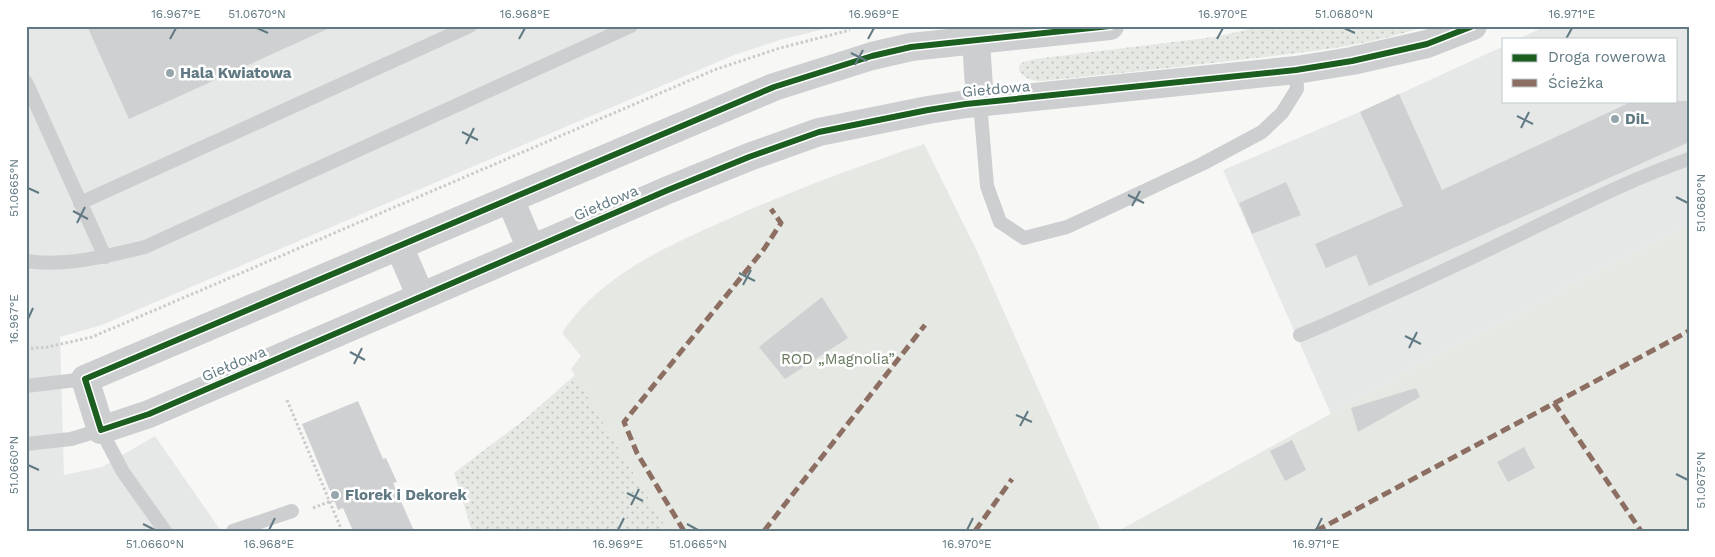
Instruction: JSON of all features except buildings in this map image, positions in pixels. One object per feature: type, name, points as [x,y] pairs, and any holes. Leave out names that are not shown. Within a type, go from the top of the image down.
[{"type":"street","points":[[101,430],[85,379],[774,87],[872,56],[974,33],[1110,26]]},
{"type":"street","name":"Giełdowa","points":[[101,430],[149,414],[668,190],[820,132],[928,110],[980,103],[1296,70],[1352,61],[1428,44],[1473,26]]},
{"type":"street","points":[[974,33],[980,103]]},
{"type":"street","points":[[510,199],[531,249]]},
{"type":"street","points":[[399,246],[421,297]]},
{"type":"lane","points":[[80,203],[470,26]]},
{"type":"lane","points":[[26,261],[42,264],[105,257],[145,247],[631,26]]},
{"type":"lane","points":[[980,103],[987,186],[1000,222],[1024,238],[1067,227],[1202,164],[1262,132],[1282,113],[1297,89],[1296,70]]},
{"type":"lane","points":[[26,82],[105,257]]},
{"type":"lane","points":[[1300,335],[1324,326],[1505,242],[1584,202],[1663,168],[1689,159]]},
{"type":"lane","points":[[26,386],[85,379]]},
{"type":"lane","points":[[26,444],[71,438],[101,430],[123,472],[165,531]]},
{"type":"lane","points":[[233,531],[292,511]]},
{"type":"path","points":[[26,349],[48,347],[92,337],[714,70],[780,48],[852,30]]},
{"type":"path","points":[[287,400],[342,531]]},
{"type":"path","points":[[312,509],[339,498]]},
{"type":"shaded area","points":[[26,26],[836,26],[780,40],[734,55],[102,325],[60,337],[64,475],[102,467],[155,436],[221,531],[26,531]]},
{"type":"shaded area","points":[[1546,26],[1689,26],[1689,225],[1445,351],[1331,414],[1223,170],[1362,111],[1502,47],[1502,102],[1678,102],[1678,38],[1521,38]]},
{"type":"green space","points":[[1264,26],[1426,26],[1382,39],[1338,47],[1170,68],[1042,81],[1029,79],[1023,76],[1019,70],[1019,66],[1023,62],[1035,59],[1214,37]]},
{"type":"green space","name":"ROD „Magnolia”","points":[[924,144],[977,251],[1101,531],[668,531],[571,369],[581,356],[562,333],[578,312],[617,277],[662,250],[685,238],[780,197]]},
{"type":"green space","points":[[1689,225],[1689,531],[1118,531],[1445,351]]},
{"type":"green space","points":[[575,375],[668,531],[472,531],[454,473],[524,420]]},
{"type":"marked path","points":[[684,531],[637,453],[624,422],[764,249],[781,223],[771,209]]},
{"type":"marked path","points":[[764,531],[925,325]]},
{"type":"marked path","points":[[1316,531],[1689,331]]},
{"type":"marked path","points":[[1554,403],[1641,531]]},
{"type":"marked path","points":[[975,531],[1012,479]]},
{"type":"cycle path","points":[[1110,26],[911,47],[872,56],[774,87],[85,379],[101,430],[149,414],[668,190],[749,157],[819,132],[966,104],[1296,70],[1352,61],[1427,44],[1473,26]]},
{"type":"place","name":"Hala Kwiatowa","points":[[170,73]]},
{"type":"place","name":"DiL","points":[[1615,119]]},
{"type":"place","name":"Florek i Dekorek","points":[[335,495]]}]
